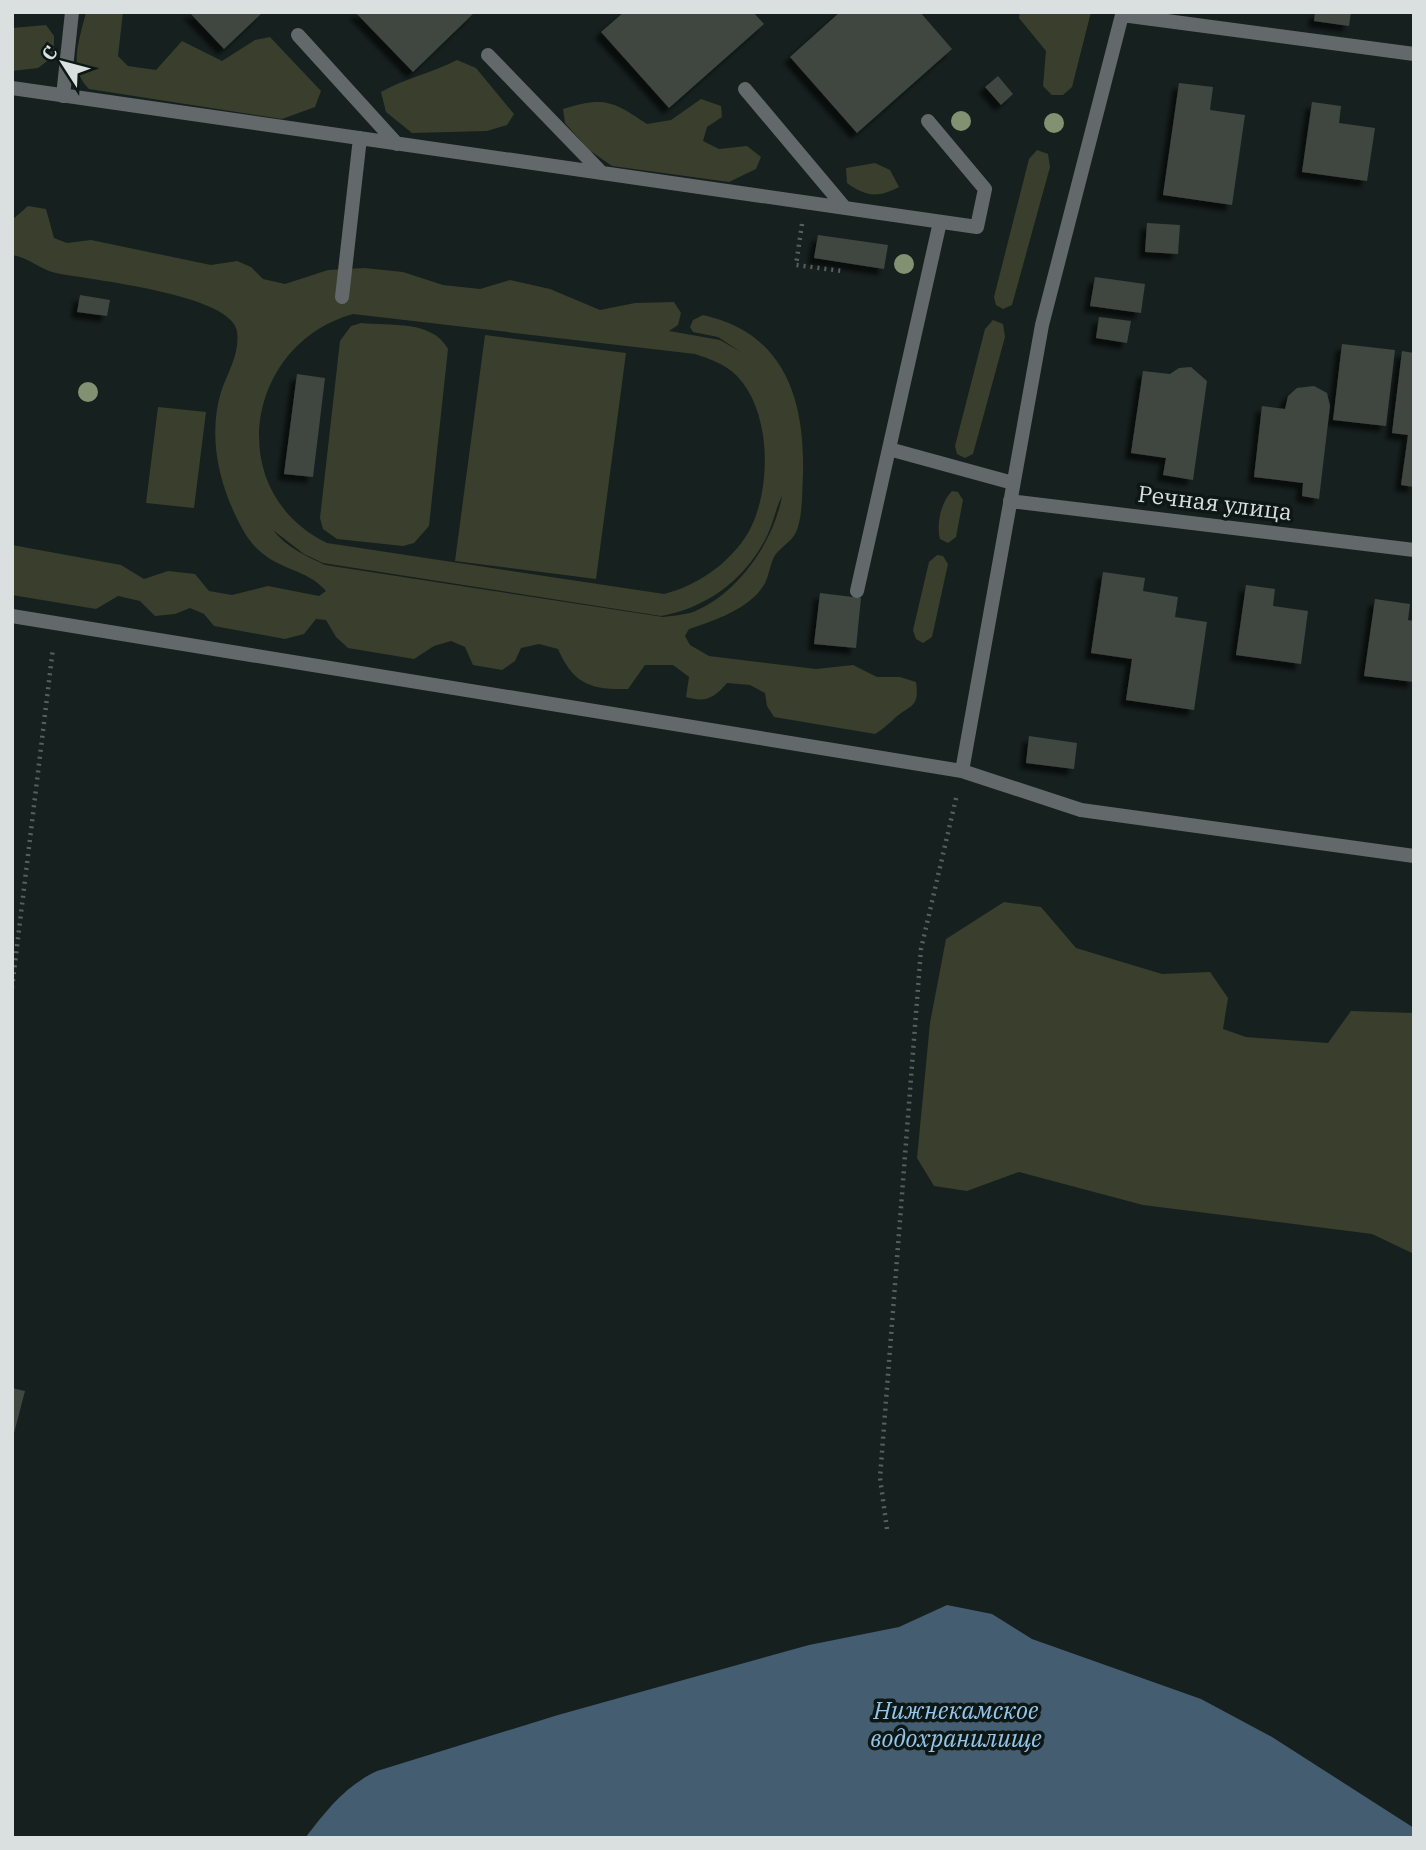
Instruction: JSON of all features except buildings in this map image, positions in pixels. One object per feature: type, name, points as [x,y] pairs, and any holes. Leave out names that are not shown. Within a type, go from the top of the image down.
[{"type":"street","points":[[63,96],[72,12]]},
{"type":"street","points":[[962,771],[1042,325],[1122,15],[1414,54]]},
{"type":"street","points":[[298,35],[397,144]]},
{"type":"street","points":[[488,55],[602,173]]},
{"type":"street","points":[[12,88],[977,228],[985,189],[928,121]]},
{"type":"street","points":[[745,89],[845,208]]},
{"type":"street","points":[[342,297],[360,138]]},
{"type":"street","points":[[857,591],[940,222]]},
{"type":"street","points":[[889,449],[1013,483]]},
{"type":"street","name":"Речная улица","points":[[1010,501],[1414,550]]},
{"type":"street","points":[[12,616],[962,771],[1081,810],[1414,856]]},
{"type":"path","points":[[805,203],[796,265],[842,271]]},
{"type":"path","points":[[12,988],[56,623]]},
{"type":"path","points":[[887,1529],[880,1478],[921,949],[962,771]]},
{"type":"green space","points":[[86,12],[123,12],[118,56],[128,66],[156,70],[182,41],[222,61],[255,40],[270,37],[321,91],[315,107],[282,119],[89,89],[82,81],[77,63]]},
{"type":"green space","points":[[1020,12],[1091,12],[1072,87],[1063,95],[1052,95],[1043,86],[1046,51],[1019,18]]},
{"type":"green space","points":[[46,25],[54,36],[54,56],[38,68],[12,71],[12,28]]},
{"type":"green space","points":[[457,60],[476,68],[514,114],[507,125],[487,131],[412,133],[386,112],[381,92]]},
{"type":"green space","points":[[701,99],[721,106],[722,117],[707,127],[703,141],[719,149],[747,146],[761,157],[756,169],[729,182],[612,166],[589,150],[565,123],[563,109],[589,103],[608,103],[647,124],[671,120]]},
{"type":"green space","points":[[1037,150],[1048,154],[1050,167],[1012,305],[1003,309],[996,305],[994,297],[1029,159]]},
{"type":"green space","points":[[875,163],[890,170],[899,187],[885,193],[872,194],[847,183],[846,168]]},
{"type":"green space","points":[[28,206],[46,209],[54,238],[67,243],[91,240],[211,265],[237,261],[251,267],[263,279],[285,284],[328,270],[364,268],[403,272],[443,285],[480,289],[510,280],[550,289],[600,310],[635,303],[674,302],[681,313],[678,325],[669,331],[720,340],[741,352],[718,337],[693,332],[690,327],[693,320],[703,315],[731,324],[753,337],[771,354],[794,396],[803,447],[801,513],[795,534],[774,557],[759,592],[732,612],[689,629],[685,636],[690,645],[709,656],[816,669],[853,665],[877,677],[900,677],[916,682],[915,702],[875,734],[774,717],[767,706],[765,693],[750,685],[727,683],[709,698],[686,697],[689,677],[673,665],[645,665],[628,689],[604,688],[577,677],[558,649],[539,644],[521,648],[515,661],[502,670],[473,665],[465,647],[451,641],[434,646],[414,659],[348,648],[336,637],[326,620],[316,619],[304,634],[285,639],[214,626],[204,614],[190,608],[175,614],[155,616],[140,601],[118,596],[96,609],[12,595],[12,545],[121,565],[144,579],[168,571],[195,574],[209,591],[232,595],[268,586],[319,596],[326,591],[307,576],[263,554],[243,530],[228,498],[218,463],[215,428],[221,392],[237,347],[237,331],[229,318],[211,307],[186,298],[56,273],[12,255],[12,220]],"holes":[[[353,314],[695,354],[722,365],[737,376],[749,391],[762,430],[764,474],[756,516],[741,544],[712,572],[689,585],[664,594],[327,543],[294,520],[272,490],[261,456],[260,421],[270,386],[289,355],[317,330]],[[782,496],[778,514],[762,549],[750,566],[723,594],[690,613],[663,617],[325,565],[304,554],[323,563],[661,616],[709,599],[736,578],[748,566],[767,536]],[[273,530],[304,554],[278,536]]]},
{"type":"green space","points":[[993,320],[1003,324],[1005,337],[973,454],[965,458],[957,454],[955,446],[985,329]]},
{"type":"green space","points":[[361,323],[422,329],[432,333],[448,349],[429,526],[414,543],[403,546],[337,539],[323,529],[320,518],[340,341],[351,326]]},
{"type":"green space","points":[[485,335],[626,353],[596,579],[455,561]]},
{"type":"green space","points":[[158,407],[206,412],[194,508],[146,503]]},
{"type":"green space","points":[[952,491],[958,492],[963,500],[956,537],[948,543],[940,539],[939,520],[942,507]]},
{"type":"green space","points":[[937,555],[943,556],[948,564],[932,637],[923,643],[916,639],[913,630],[929,562]]},
{"type":"green space","points":[[1004,902],[1041,907],[1076,948],[1162,974],[1210,972],[1228,998],[1223,1029],[1246,1037],[1328,1043],[1351,1011],[1414,1013],[1414,1254],[1372,1234],[1143,1205],[1019,1172],[967,1191],[934,1186],[917,1158],[930,1023],[946,939]]},
{"type":"water","name":"Нижнекамское водохранилище","points":[[947,1605],[992,1614],[1032,1639],[1201,1699],[1272,1737],[1414,1828],[1414,1838],[305,1838],[346,1791],[377,1771],[558,1715],[809,1645],[899,1627]]}]
